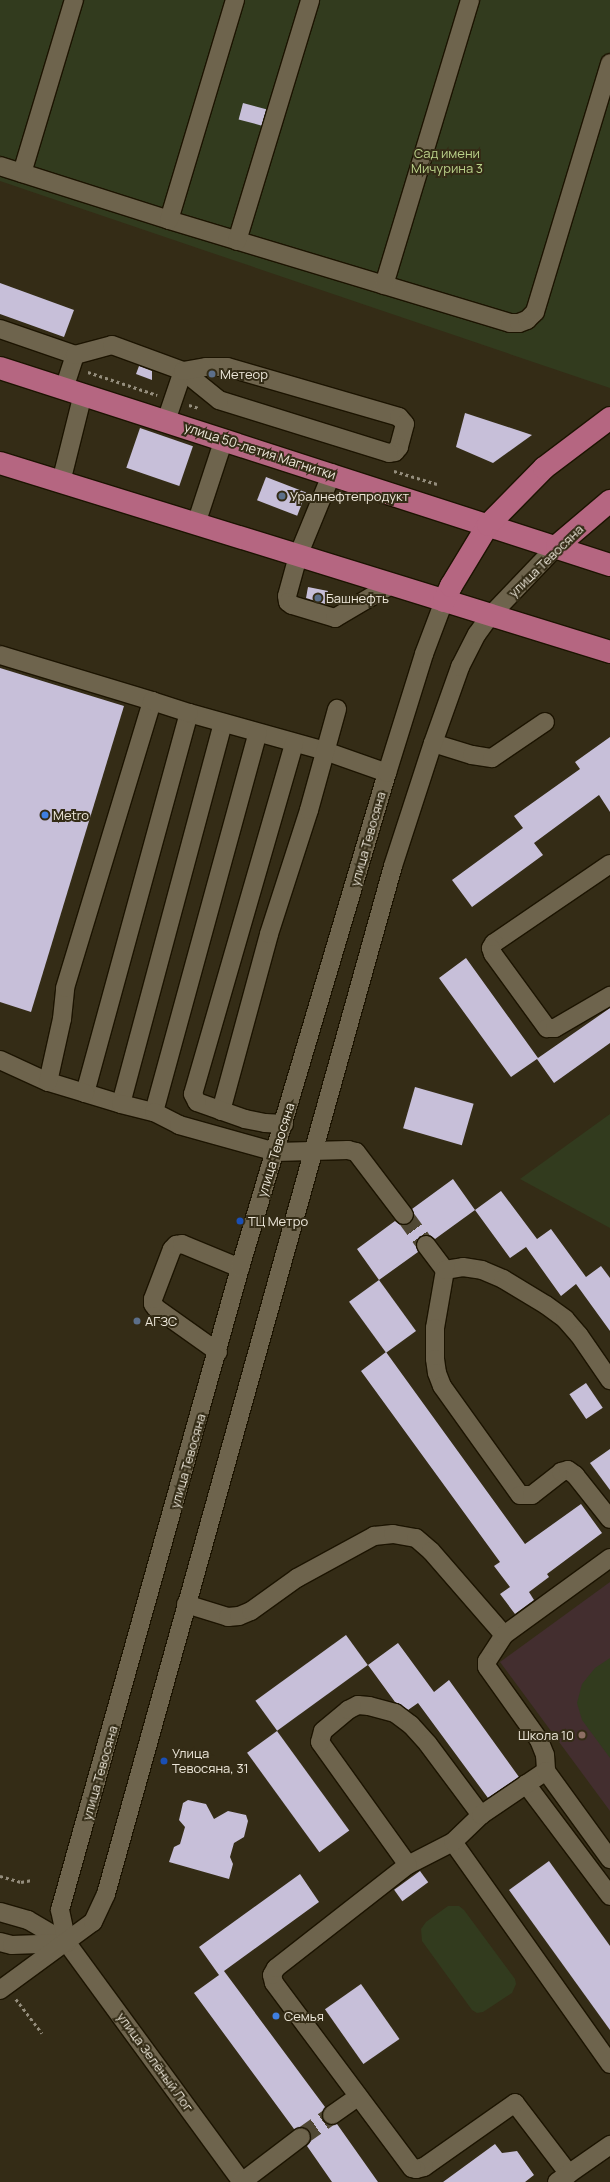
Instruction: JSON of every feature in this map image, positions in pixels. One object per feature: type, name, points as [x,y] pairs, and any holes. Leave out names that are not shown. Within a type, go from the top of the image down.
[{"type":"main road","name":"улица 50-летия Магнитки","points":[[0,368],[332,473],[610,564]]},
{"type":"main road","name":"улица Тевосяна","points":[[444,601],[451,586],[488,525],[544,468],[610,418]]},
{"type":"main road","points":[[0,463],[610,652]]},
{"type":"main road","name":"улица Тевосяна","points":[[557,546],[610,501]]},
{"type":"street","points":[[22,173],[74,0]]},
{"type":"street","points":[[168,220],[235,0]]},
{"type":"street","points":[[237,241],[310,0]]},
{"type":"street","points":[[384,285],[470,0]]},
{"type":"street","points":[[0,166],[237,241],[510,323],[519,323],[527,320],[534,312],[610,63]]},
{"type":"street","points":[[0,329],[75,355],[112,345],[183,371],[219,400],[389,452],[395,452],[399,447],[405,424],[399,417],[227,367],[206,367],[183,371]]},
{"type":"street","points":[[61,482],[74,391],[75,355]]},
{"type":"street","points":[[166,421],[183,371]]},
{"type":"street","points":[[196,524],[224,439]]},
{"type":"street","points":[[332,473],[298,556],[287,596],[288,602],[292,606],[335,618],[391,585]]},
{"type":"street","name":"улица Тевосяна","points":[[3,1988],[67,1943],[93,1922],[106,1894],[393,866],[433,743],[460,667],[477,634],[491,615],[557,546]]},
{"type":"street","name":"улица Тевосяна","points":[[67,1943],[60,1910],[218,1352],[240,1268],[276,1152],[387,773],[424,654],[444,601]]},
{"type":"street","points":[[0,655],[189,713],[325,752],[387,773]]},
{"type":"street","points":[[48,1082],[62,1019],[65,988],[152,701]]},
{"type":"street","points":[[222,1111],[269,934],[309,810],[337,709]]},
{"type":"street","points":[[85,1093],[189,713]]},
{"type":"street","points":[[433,743],[472,755],[492,758],[545,722]]},
{"type":"street","points":[[121,1104],[223,723]]},
{"type":"street","points":[[154,1112],[258,733]]},
{"type":"street","points":[[284,1124],[264,1123],[222,1111],[201,1103],[195,1099],[194,1090],[294,743]]},
{"type":"street","points":[[610,864],[494,943],[491,948],[493,954],[547,1028],[555,1028],[610,996]]},
{"type":"street","points":[[0,1060],[48,1082],[121,1104],[154,1112],[179,1125],[276,1152],[348,1150],[356,1152],[404,1215]]},
{"type":"street","points":[[218,1352],[156,1308],[153,1304],[153,1299],[172,1249],[176,1245],[182,1244],[240,1268]]},
{"type":"street","points":[[426,1245],[445,1270],[435,1328],[435,1359],[437,1373],[442,1386],[520,1495],[532,1495],[561,1472],[568,1470],[575,1475],[610,1519]]},
{"type":"street","points":[[445,1270],[463,1267],[482,1270],[503,1279],[546,1304],[565,1319],[580,1335],[610,1380]]},
{"type":"street","points":[[186,1604],[228,1617],[239,1616],[251,1611],[298,1578],[374,1536],[393,1534],[416,1538],[431,1551],[504,1635]]},
{"type":"street","points":[[610,1558],[504,1635],[487,1661],[487,1667],[539,1740],[545,1755],[546,1771],[610,1859]]},
{"type":"street","points":[[408,1865],[320,1742],[323,1731],[348,1710],[358,1705],[369,1706],[395,1713],[411,1725],[428,1744],[481,1815]]},
{"type":"street","points":[[546,1771],[481,1815],[453,1842],[408,1865],[276,1968],[272,1975],[274,1982],[412,2168],[424,2168],[515,2103],[563,2178],[610,2145]]},
{"type":"street","points":[[526,1784],[610,1896]]},
{"type":"street","points":[[453,1842],[610,2064]]},
{"type":"street","name":"улица Зелёный Лог","points":[[0,1912],[28,1920],[67,1943],[242,2182]]},
{"type":"street","points":[[0,1942],[12,1945],[67,1943]]},
{"type":"street","points":[[332,2116],[358,2097]]},
{"type":"street","points":[[242,2182],[301,2138]]},
{"type":"path","points":[[0,1876],[21,1882],[32,1880]]},
{"type":"path","points":[[3,1988],[42,2033]]},
{"type":"shaded area","name":"Школа 10","points":[[610,1582],[610,1811],[500,1662]]},
{"type":"green space","name":"Сад имени Мичурина 3","points":[[0,0],[610,0],[610,388],[0,181]]},
{"type":"green space","points":[[610,1114],[610,1228],[520,1179]]},
{"type":"green space","points":[[610,1658],[610,1758],[582,1720],[577,1703],[582,1684],[595,1668]]},
{"type":"green space","points":[[448,1906],[459,1906],[464,1910],[515,1979],[516,1984],[512,1993],[483,2012],[477,2013],[472,2010],[422,1941],[421,1929],[426,1922]]},
{"type":"building","points":[[243,103],[266,109],[262,126],[239,119]]},
{"type":"building","points":[[0,283],[74,310],[64,337],[0,314]]},
{"type":"building","points":[[139,366],[152,371],[152,380],[136,374]]},
{"type":"building","points":[[465,413],[532,435],[493,463],[456,447]]},
{"type":"building","points":[[140,428],[193,446],[179,486],[126,468]]},
{"type":"building","name":"Уралнефтепродукт","points":[[266,477],[306,492],[297,516],[257,500]]},
{"type":"building","points":[[308,587],[328,591],[325,604],[306,598]]},
{"type":"building","name":"Metro","points":[[0,668],[124,706],[31,1012],[0,1002]]},
{"type":"building","points":[[610,737],[610,812],[599,795],[534,843],[543,855],[472,907],[452,880],[523,828],[514,816],[580,769],[575,762]]},
{"type":"building","points":[[466,958],[538,1058],[610,1008],[610,1043],[554,1083],[537,1059],[511,1077],[439,978]]},
{"type":"building","points":[[415,1087],[474,1104],[462,1145],[403,1128]]},
{"type":"building","points":[[453,1179],[475,1210],[435,1239],[430,1235],[420,1236],[416,1241],[418,1252],[379,1280],[357,1249],[395,1221],[400,1225],[410,1224],[414,1219],[412,1209]]},
{"type":"building","points":[[501,1191],[537,1239],[551,1229],[586,1277],[601,1266],[610,1278],[610,1331],[576,1284],[561,1296],[526,1247],[510,1258],[475,1210]]},
{"type":"building","points":[[379,1280],[416,1331],[386,1353],[349,1302]]},
{"type":"building","points":[[386,1352],[525,1544],[581,1504],[602,1533],[547,1574],[549,1577],[529,1592],[534,1600],[515,1614],[500,1594],[510,1587],[494,1566],[500,1562],[361,1371]]},
{"type":"building","points":[[586,1383],[603,1408],[586,1419],[569,1394]]},
{"type":"building","points":[[610,1449],[610,1490],[590,1463]]},
{"type":"building","points":[[346,1635],[368,1665],[277,1731],[255,1701]]},
{"type":"building","points":[[398,1643],[434,1692],[449,1680],[519,1777],[488,1798],[418,1703],[408,1710],[395,1702],[368,1665]]},
{"type":"building","points":[[277,1731],[349,1831],[319,1852],[247,1753]]},
{"type":"building","points":[[188,1800],[206,1804],[214,1819],[228,1811],[246,1815],[248,1821],[244,1837],[234,1843],[230,1857],[233,1864],[229,1879],[169,1862],[174,1847],[180,1844],[185,1827],[179,1820],[183,1803]]},
{"type":"building","points":[[549,1861],[610,1946],[610,2030],[509,1890]]},
{"type":"building","points":[[420,1871],[428,1882],[402,1901],[394,1890]]},
{"type":"building","points":[[300,1874],[319,1902],[224,1971],[325,2107],[322,2115],[324,2121],[328,2125],[337,2124],[378,2182],[332,2182],[307,2146],[311,2141],[310,2131],[305,2127],[294,2129],[194,1993],[219,1975],[199,1947]]},
{"type":"building","points":[[361,1984],[399,2039],[363,2064],[325,2009]]},
{"type":"building","points":[[495,2144],[502,2153],[517,2151],[534,2175],[525,2182],[443,2182]]},
{"type":"tunnel","points":[[404,1215],[426,1245]]},
{"type":"tunnel","points":[[301,2137],[332,2115]]},
{"type":"place","name":"Метеор","points":[[212,374]]},
{"type":"place","name":"Уралнефтепродукт","points":[[282,496]]},
{"type":"place","name":"Башнефть","points":[[318,598]]},
{"type":"place","name":"Metro","points":[[45,815]]},
{"type":"place","name":"ТЦ Метро","points":[[240,1221]]},
{"type":"place","name":"АГЗС","points":[[137,1321]]},
{"type":"place","name":"Школа 10","points":[[582,1735]]},
{"type":"place","name":"Улица Тевосяна, 31","points":[[164,1761]]},
{"type":"place","name":"Семья","points":[[276,2016]]}]
